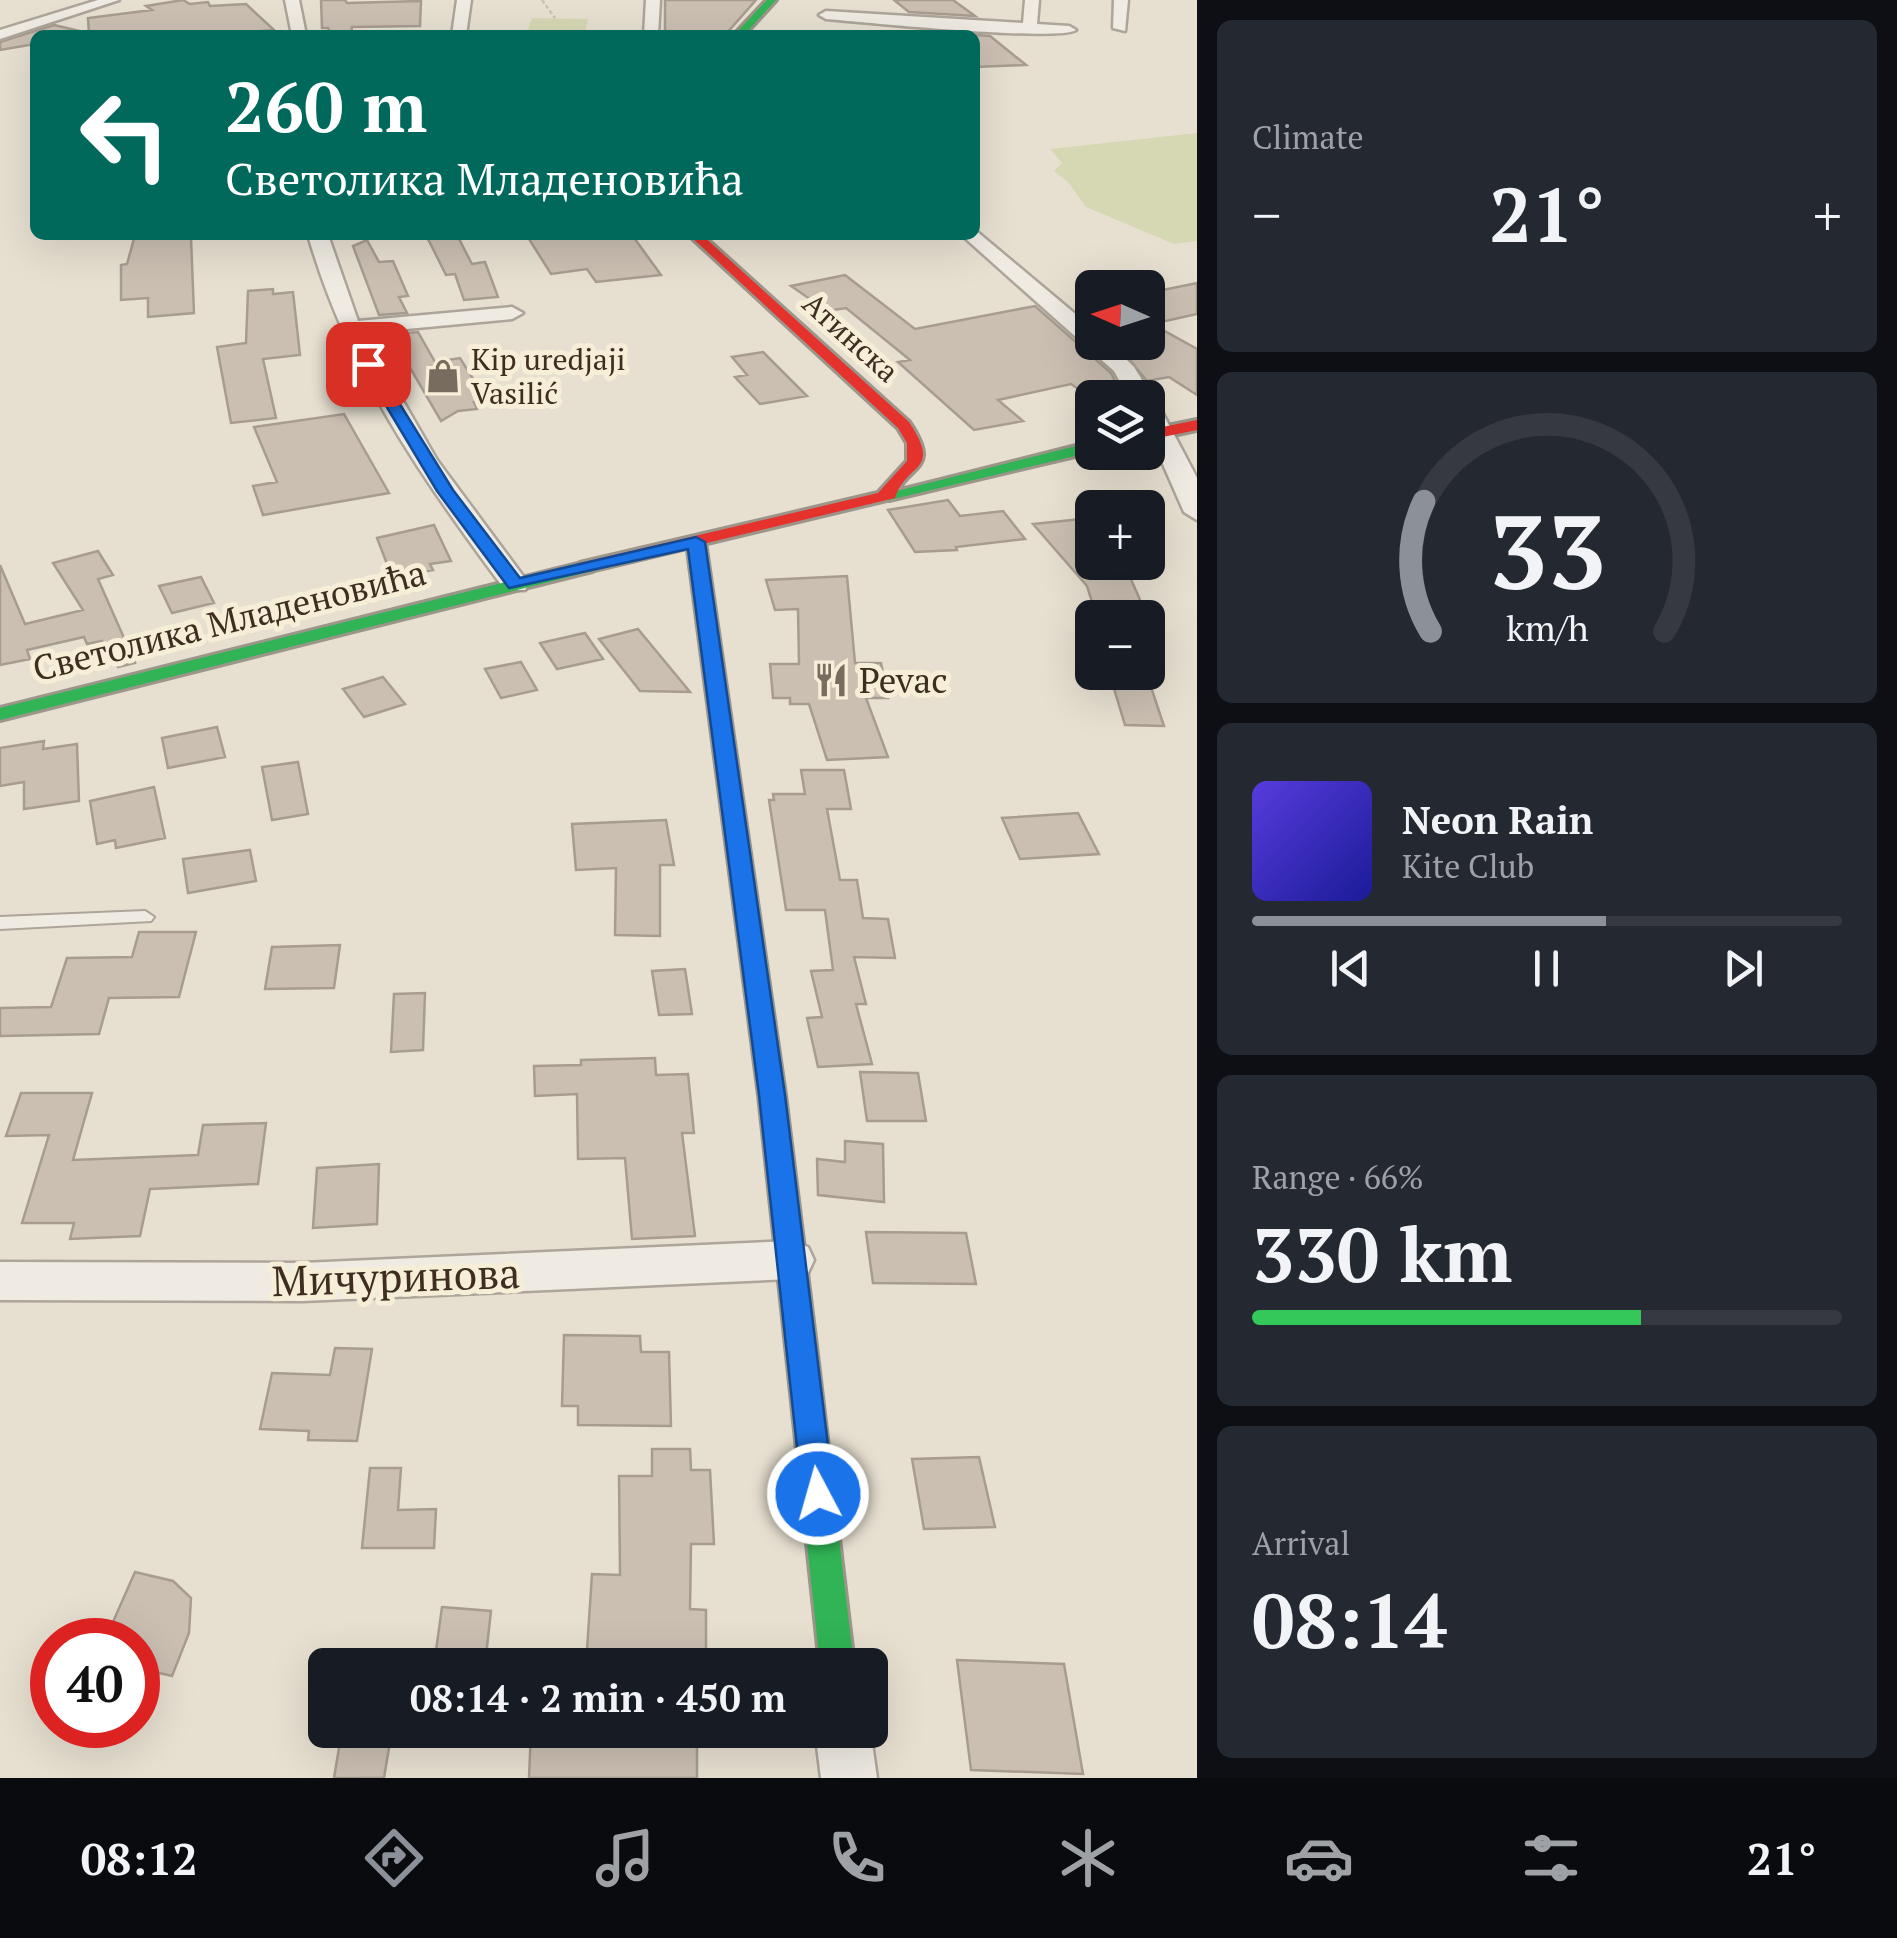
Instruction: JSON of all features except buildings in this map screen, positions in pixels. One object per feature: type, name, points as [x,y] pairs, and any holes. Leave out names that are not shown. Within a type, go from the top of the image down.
[{"type":"street","points":[[0,34],[112,0]]},
{"type":"street","points":[[292,0],[299,30]]},
{"type":"street","points":[[461,30],[464,0]]},
{"type":"street","points":[[651,30],[653,0]]},
{"type":"street","points":[[746,30],[772,0]]},
{"type":"street","points":[[931,22],[937,0]]},
{"type":"street","points":[[1030,28],[1032,0]]},
{"type":"street","points":[[1120,28],[1121,0]]},
{"type":"street","points":[[826,16],[895,28],[931,22],[1069,30]]},
{"type":"street","points":[[320,240],[349,328],[446,491],[516,584]]},
{"type":"street","name":"Атинска","points":[[701,240],[932,451]]},
{"type":"street","points":[[979,240],[1075,324]]},
{"type":"street","points":[[349,328],[512,313]]},
{"type":"street","points":[[1115,360],[1131,380]]},
{"type":"street","points":[[1165,431],[1197,425]]},
{"type":"street","points":[[884,496],[910,472],[915,462],[932,451],[1004,469]]},
{"type":"street","name":"Светолика Младеновића","points":[[0,714],[516,584],[1075,451]]},
{"type":"street","points":[[1165,452],[1197,512]]},
{"type":"street","points":[[696,542],[792,1260],[834,1648]]},
{"type":"street","name":"Мичуринова","points":[[0,1281],[303,1282],[792,1260]]},
{"type":"street","points":[[846,1748],[848,1778]]},
{"type":"lane","points":[[0,923],[145,918]]},
{"type":"path","points":[[542,0],[555,18]]},
{"type":"green space","points":[[532,18],[588,19],[585,30],[528,30]]},
{"type":"green space","points":[[1197,133],[1197,241],[1174,244],[1086,207],[1068,182],[1054,171],[1062,163],[1050,149]]},
{"type":"traffic: fast","points":[[744,30],[772,0]]},
{"type":"traffic: fast","points":[[889,495],[1075,451]]},
{"type":"traffic: fast","points":[[0,714],[586,567]]},
{"type":"traffic: fast","points":[[801,1346],[835,1648]]},
{"type":"traffic: slow","points":[[696,542],[772,1095],[801,1346]]},
{"type":"traffic: jam","points":[[700,240],[904,425],[915,443],[915,462],[884,496]]},
{"type":"traffic: jam","points":[[1165,432],[1197,425]]},
{"type":"traffic: jam","points":[[586,567],[889,495]]},
{"type":"place","name":"Kip uredjaji Vasilić","points":[[443,376]]},
{"type":"place","name":"Pevac","points":[[831,680]]},
{"type":"route","points":[[368,364],[446,491],[516,584],[696,542],[772,1095],[818,1494]]}]
